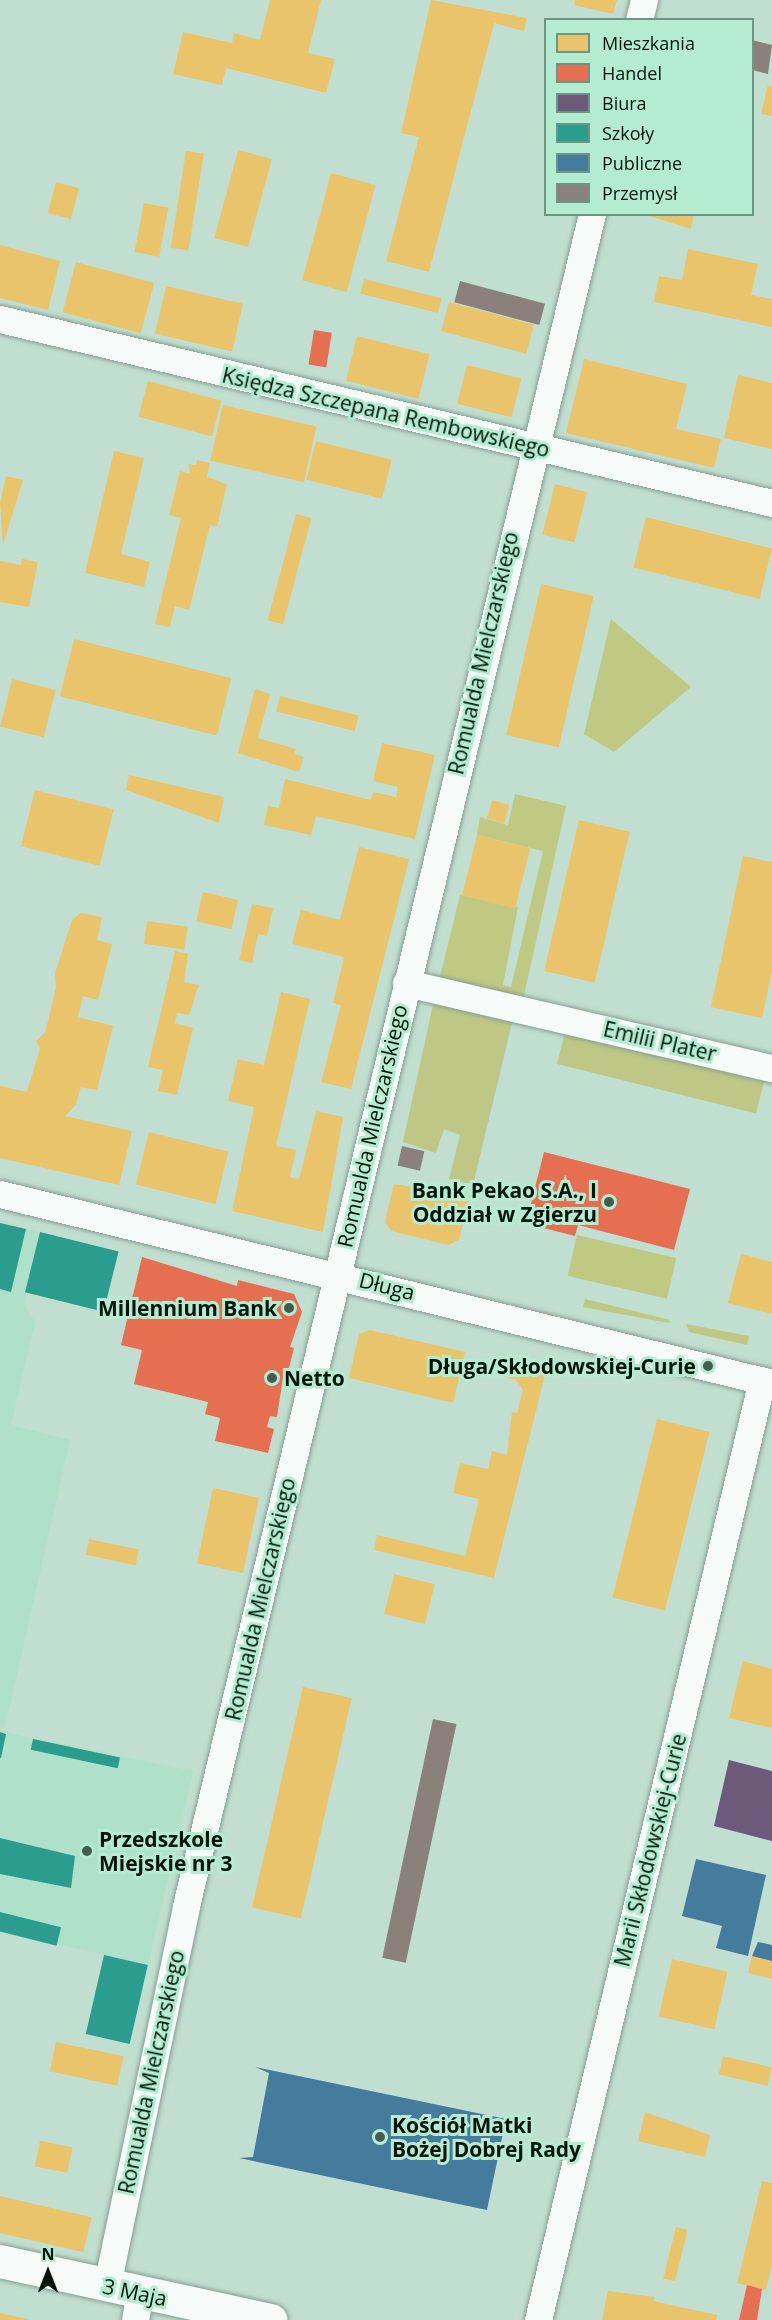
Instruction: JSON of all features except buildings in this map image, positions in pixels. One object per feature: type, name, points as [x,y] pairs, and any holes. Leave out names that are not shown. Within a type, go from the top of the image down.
[{"type":"main road","name":"3 Maja","points":[[0,2261],[106,2285],[137,2306],[271,2320]]},
{"type":"street","points":[[640,18],[644,0]]},
{"type":"street","name":"Romualda Mielczarskiego","points":[[106,2285],[186,1906],[534,447],[592,216]]},
{"type":"street","name":"Księdza Szczepana Rembowskiego","points":[[0,319],[772,503]]},
{"type":"street","name":"Emilii Plater","points":[[406,983],[548,1014],[772,1068]]},
{"type":"street","name":"Długa","points":[[0,1194],[338,1273],[767,1381]]},
{"type":"street","name":"Marii Skłodowskiej-Curie","points":[[538,2320],[767,1381]]},
{"type":"shaded area","points":[[434,1000],[513,1019],[473,1185],[449,1179],[460,1135],[444,1129],[436,1153],[403,1142]]},
{"type":"shaded area","points":[[565,1032],[764,1082],[756,1114],[557,1064]]},
{"type":"shaded area","points":[[0,1222],[40,1232],[24,1305],[35,1322],[11,1425],[70,1440],[5,1728],[0,1727]]},
{"type":"shaded area","name":"Przedszkole Miejskie nr 3","points":[[0,1731],[193,1771],[148,1965],[0,1931]]},
{"type":"green space","points":[[611,619],[691,687],[614,752],[584,734]]},
{"type":"green space","points":[[515,794],[566,806],[523,1000],[439,981],[460,895],[518,907],[503,985],[511,987],[543,851],[477,835],[480,817],[508,825]]},
{"type":"green space","points":[[577,1235],[676,1258],[667,1299],[568,1276]]},
{"type":"green space","points":[[585,1299],[670,1320],[669,1323],[583,1307]]},
{"type":"green space","points":[[686,1324],[749,1336],[747,1345],[689,1332]]},
{"type":"place","name":"Bank Pekao S.A., I Oddział w Zgierzu","points":[[609,1202]]},
{"type":"place","name":"Millennium Bank","points":[[289,1308]]},
{"type":"place","name":"Długa/Skłodowskiej-Curie","points":[[708,1366]]},
{"type":"place","name":"Netto","points":[[272,1378]]},
{"type":"place","name":"Przedszkole Miejskie nr 3","points":[[87,1851]]},
{"type":"place","name":"Kościół Matki Bożej Dobrej Rady","points":[[380,2137]]}]
